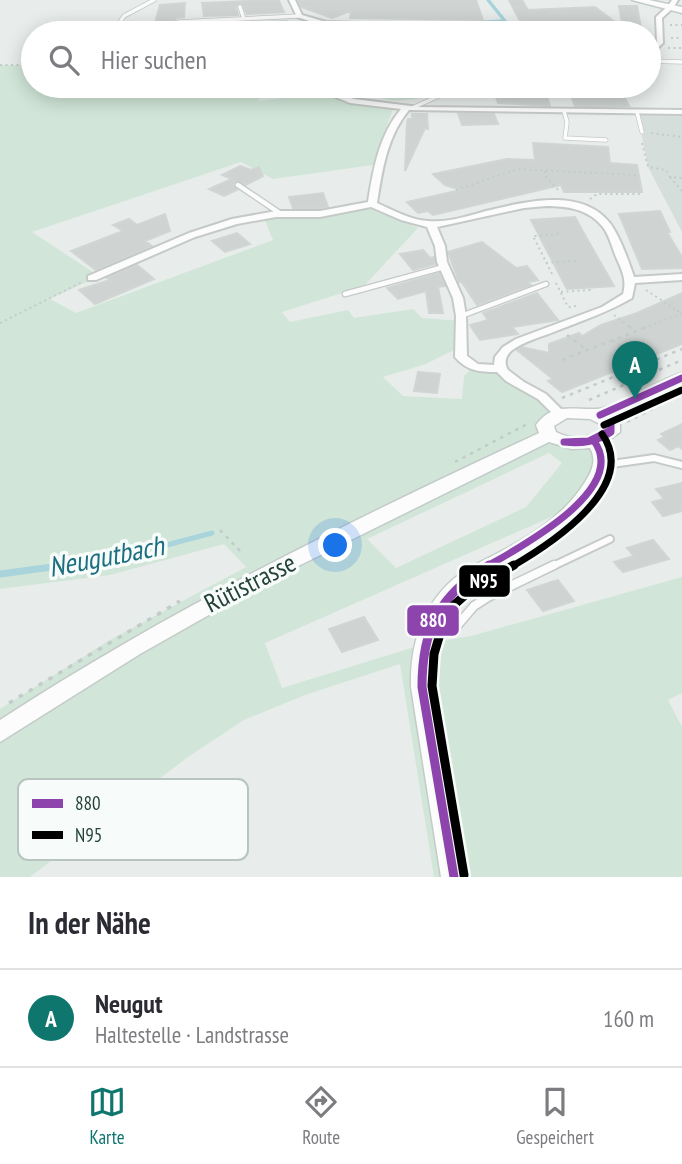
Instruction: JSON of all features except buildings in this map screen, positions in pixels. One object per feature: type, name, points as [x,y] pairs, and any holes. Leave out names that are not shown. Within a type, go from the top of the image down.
[{"type":"main road","points":[[637,0],[674,3],[682,10]]},
{"type":"main road","points":[[600,415],[682,378]]},
{"type":"main road","points":[[561,405],[600,415],[609,421],[612,428],[607,435],[594,441],[566,442],[550,435],[545,425],[561,405]]},
{"type":"main road","name":"Rütistrasse","points":[[0,732],[79,679],[203,607],[550,435]]},
{"type":"main road","points":[[454,877],[422,687],[422,652],[429,626],[445,601],[468,578],[533,542],[564,519],[592,487],[603,465],[604,455],[594,441]]},
{"type":"street","points":[[292,0],[299,16],[312,21]]},
{"type":"street","points":[[659,21],[659,17],[674,3],[682,1]]},
{"type":"street","points":[[345,98],[409,108],[682,112]]},
{"type":"street","points":[[372,204],[377,176],[395,121],[409,108]]},
{"type":"street","points":[[92,278],[205,231],[244,219],[281,214],[320,214],[372,204],[412,221],[430,224],[530,204],[574,206],[604,222],[630,279],[628,296],[606,309],[507,349],[500,359],[501,368],[511,382],[545,400],[561,405]]},
{"type":"street","points":[[430,224],[440,246],[444,267],[456,290],[461,316],[460,347],[463,360],[478,368],[501,368]]},
{"type":"street","points":[[630,279],[682,277]]},
{"type":"lane","points":[[121,21],[124,16],[154,0]]},
{"type":"lane","points":[[240,7],[244,19]]},
{"type":"lane","points":[[200,21],[299,16]]},
{"type":"lane","points":[[661,61],[682,62]]},
{"type":"lane","points":[[409,108],[433,98]]},
{"type":"lane","points":[[564,111],[567,122],[565,138],[606,140]]},
{"type":"lane","points":[[637,112],[642,132]]},
{"type":"lane","points":[[238,185],[276,208],[281,214]]},
{"type":"lane","points":[[345,294],[444,267]]},
{"type":"lane","points":[[461,316],[546,284]]},
{"type":"lane","points":[[603,465],[654,458],[682,465]]},
{"type":"lane","points":[[429,626],[456,627],[474,606],[488,597],[610,539]]},
{"type":"path","points":[[675,38],[682,38]]},
{"type":"path","points":[[0,65],[21,65]]},
{"type":"path","points":[[682,137],[642,132],[648,167],[667,170],[682,191]]},
{"type":"path","points":[[456,190],[509,171],[636,175]]},
{"type":"path","points":[[545,171],[545,176],[574,206],[597,194],[641,194]]},
{"type":"path","points":[[670,177],[682,178]]},
{"type":"path","points":[[558,232],[560,234],[533,236],[568,307],[578,306],[591,315]]},
{"type":"path","points":[[546,263],[575,261],[573,258]]},
{"type":"path","points":[[0,323],[92,278]]},
{"type":"path","points":[[562,360],[682,313],[630,279]]},
{"type":"path","points":[[561,292],[590,290],[588,287]]},
{"type":"path","points":[[606,309],[635,331]]},
{"type":"path","points":[[557,328],[587,350]]},
{"type":"path","points":[[612,340],[645,364]]},
{"type":"path","points":[[545,400],[555,397],[561,405],[682,349]]},
{"type":"path","points":[[579,404],[682,360]]},
{"type":"path","points":[[622,430],[632,418],[682,393]]},
{"type":"path","points":[[220,530],[242,553]]},
{"type":"shaded area","points":[[637,112],[682,112],[682,232],[648,167]]},
{"type":"green space","points":[[0,65],[21,65],[21,98],[260,98],[258,101],[336,98],[348,103],[393,109],[373,165],[273,179],[241,162],[32,232],[99,276],[50,299],[76,313],[273,240],[264,218],[319,217],[368,208],[418,228],[364,286],[282,312],[290,322],[348,310],[354,318],[413,309],[422,318],[461,321],[460,347],[426,364],[383,377],[403,396],[462,399],[464,376],[473,367],[501,368],[560,414],[546,430],[601,448],[576,506],[265,643],[282,688],[424,644],[471,636],[682,577],[682,693],[668,700],[682,727],[682,877],[434,877],[400,664],[305,695],[244,720],[159,779],[18,779],[18,860],[52,860],[30,877],[0,877],[0,709],[110,640],[246,567],[224,544],[110,575],[0,589]],"holes":[[[549,453],[562,463],[526,507],[396,568],[367,539]]]},
{"type":"green space","points":[[382,98],[422,98],[400,100]]},
{"type":"waterway","points":[[488,0],[505,21]]},
{"type":"waterway","name":"Neugutbach","points":[[53,567],[110,560],[212,533]]},
{"type":"waterway","name":"Neugutbach","points":[[0,574],[67,565]]},
{"type":"transit line","name":"880","points":[[600,415],[682,378]]},
{"type":"transit line","name":"N95","points":[[604,425],[682,390]]},
{"type":"transit line","name":"880","points":[[564,442],[595,440],[611,430],[611,424]]},
{"type":"transit line","name":"880","points":[[564,442],[583,443],[600,439],[611,432],[611,424]]},
{"type":"transit line","name":"N95","points":[[464,875],[432,686],[432,664],[439,634],[448,614],[466,593],[550,542],[574,523],[594,501],[607,481],[612,461],[610,447],[602,434]]},
{"type":"transit line","name":"880","points":[[454,877],[422,687],[422,664],[429,631],[445,600],[459,585],[552,528],[580,502],[602,463],[601,452],[594,441]]},
{"type":"place","name":"Neugut","points":[[635,399]]}]
